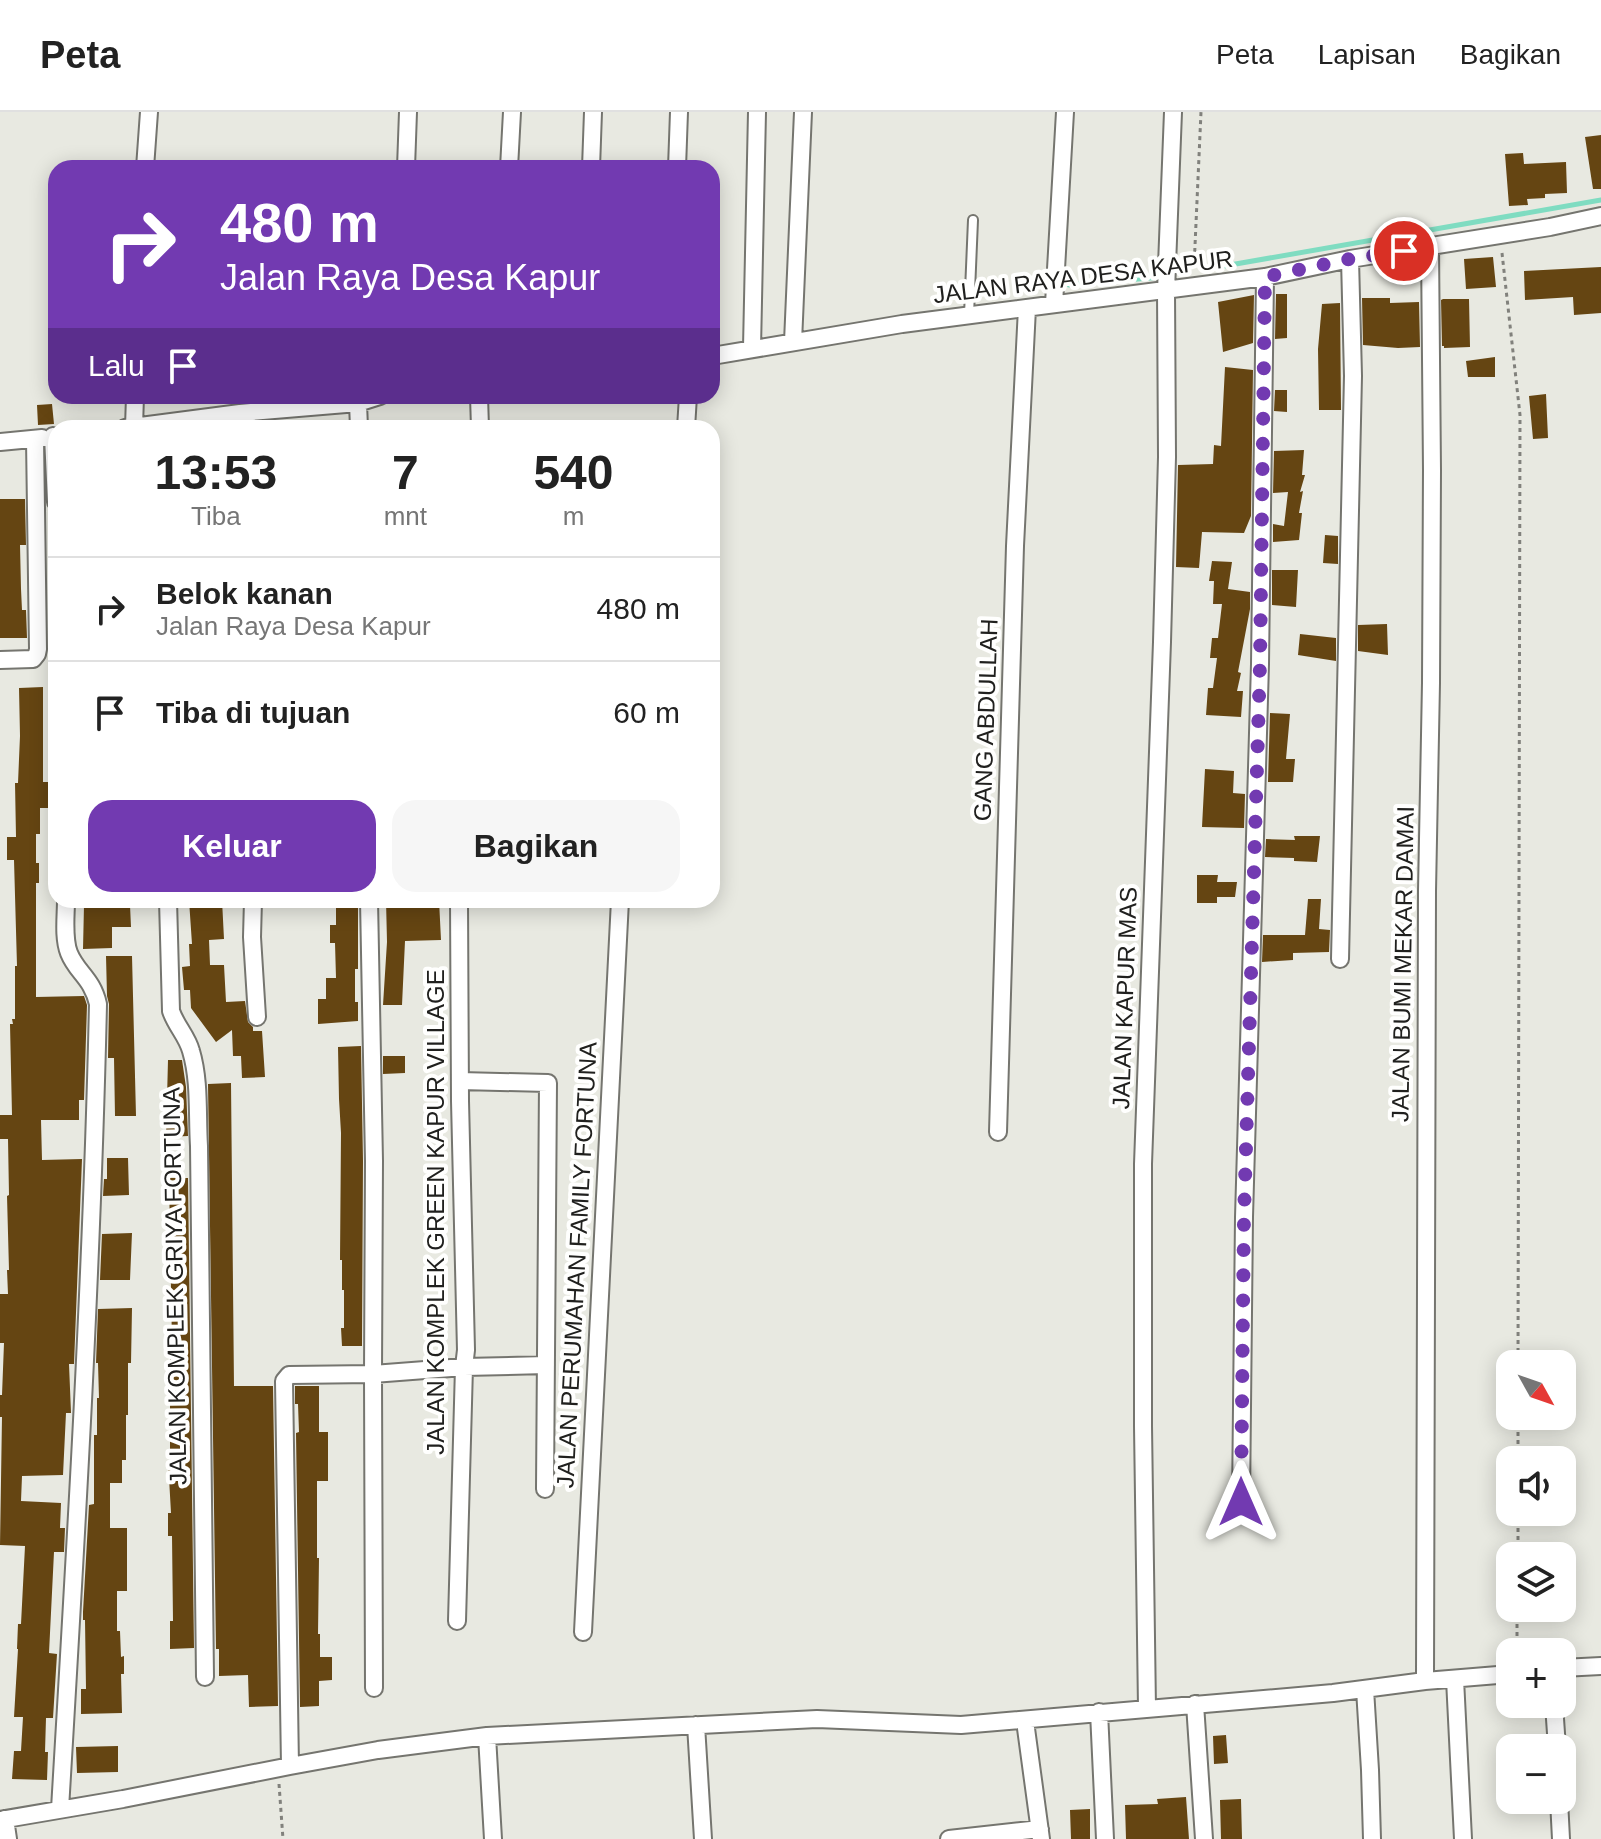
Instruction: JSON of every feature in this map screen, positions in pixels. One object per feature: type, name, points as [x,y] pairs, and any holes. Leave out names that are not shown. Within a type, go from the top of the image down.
[{"type":"street","points":[[146,160],[149,112]]},
{"type":"street","points":[[406,160],[408,112]]},
{"type":"street","points":[[509,160],[512,112]]},
{"type":"street","points":[[591,160],[593,112]]},
{"type":"street","points":[[677,160],[679,112]]},
{"type":"street","points":[[752,348],[757,112]]},
{"type":"street","points":[[793,342],[803,112]]},
{"type":"street","points":[[1054,304],[1065,112]]},
{"type":"street","name":"JALAN KAPUR MAS","points":[[1147,1708],[1143,1164],[1164,565],[1166,291],[1173,112]]},
{"type":"street","name":"JALAN RAYA DESA KAPUR","points":[[720,354],[902,324],[1265,277],[1350,259],[1601,216]]},
{"type":"street","name":"JALAN BUMI MEKAR DAMAI","points":[[1425,1681],[1426,906],[1432,485],[1430,247]]},
{"type":"street","points":[[1340,959],[1353,376],[1350,259]]},
{"type":"street","points":[[1241,1502],[1244,1217],[1260,664],[1265,277]]},
{"type":"street","name":"GANG ABDULLAH","points":[[998,1132],[1015,546],[1027,308]]},
{"type":"street","points":[[247,420],[351,404]]},
{"type":"street","points":[[0,442],[48,437]]},
{"type":"street","points":[[0,660],[33,659],[37,654],[35,439]]},
{"type":"street","points":[[60,1809],[94,1158],[98,1004],[94,989],[75,964],[66,945],[66,908]]},
{"type":"street","name":"JALAN KOMPLEK GRIYA FORTUNA","points":[[168,908],[171,1011],[191,1050],[199,1146],[205,1677]]},
{"type":"street","points":[[253,908],[257,1017]]},
{"type":"street","points":[[369,908],[374,1161],[374,1688]]},
{"type":"street","name":"JALAN KOMPLEK GREEN KAPUR VILLAGE","points":[[457,1621],[466,1350],[459,908]]},
{"type":"street","name":"JALAN PERUMAHAN FAMILY FORTUNA","points":[[583,1632],[620,908]]},
{"type":"street","points":[[460,1081],[548,1083],[545,1489]]},
{"type":"street","points":[[284,1767],[284,1381],[289,1375],[546,1365]]},
{"type":"street","points":[[1576,1667],[1601,1666]]},
{"type":"street","points":[[8,1839],[3,1819],[378,1750],[487,1736],[817,1719],[961,1725],[1496,1675]]},
{"type":"street","points":[[1455,1679],[1463,1839]]},
{"type":"street","points":[[1365,1689],[1372,1839]]},
{"type":"street","points":[[1195,1704],[1204,1839]]},
{"type":"street","points":[[1099,1712],[1105,1839]]},
{"type":"street","points":[[949,1839],[1040,1834],[1025,1721]]},
{"type":"street","points":[[696,1725],[703,1839]]},
{"type":"street","points":[[487,1736],[493,1839]]},
{"type":"street","points":[[1560,1814],[1561,1839]]},
{"type":"lane","points":[[969,316],[973,220]]},
{"type":"path","points":[[1194,288],[1201,112]]},
{"type":"path","points":[[1500,235],[1520,415],[1518,1350]]},
{"type":"path","points":[[283,1839],[284,1767]]},
{"type":"building","points":[[1601,135],[1601,189],[1593,189],[1585,137]]},
{"type":"building","points":[[1523,153],[1524,164],[1566,162],[1567,193],[1545,194],[1545,198],[1527,199],[1528,205],[1509,206],[1505,154]]},
{"type":"building","points":[[1493,257],[1496,287],[1466,289],[1464,259]]},
{"type":"building","points":[[1601,267],[1601,313],[1574,315],[1573,297],[1525,300],[1524,271]]},
{"type":"building","points":[[1276,294],[1287,294],[1287,338],[1275,339]]},
{"type":"building","points":[[1254,295],[1253,343],[1223,352],[1218,302]]},
{"type":"building","points":[[1362,298],[1390,298],[1390,303],[1419,302],[1420,347],[1363,345]]},
{"type":"building","points":[[1443,299],[1469,299],[1470,347],[1442,346]]},
{"type":"building","points":[[1340,303],[1341,410],[1319,410],[1318,349],[1322,304]]},
{"type":"building","points":[[1495,357],[1495,377],[1468,377],[1466,361]]},
{"type":"building","points":[[1225,367],[1253,370],[1251,516],[1244,533],[1202,532],[1199,568],[1176,567],[1178,465],[1213,464],[1214,445],[1221,446]]},
{"type":"building","points":[[1275,390],[1287,390],[1287,412],[1274,411]]},
{"type":"building","points":[[1546,394],[1548,438],[1533,439],[1529,396]]},
{"type":"building","points":[[52,404],[54,420],[48,420],[48,424],[38,425],[37,405]]},
{"type":"building","points":[[1304,450],[1299,540],[1273,542],[1273,524],[1284,526],[1288,492],[1273,493],[1274,451]]},
{"type":"building","points":[[0,499],[25,499],[26,545],[20,545],[22,610],[26,610],[27,638],[0,638]]},
{"type":"building","points":[[1325,535],[1338,536],[1338,564],[1323,563]]},
{"type":"building","points":[[1212,561],[1232,562],[1228,589],[1250,592],[1250,609],[1238,672],[1241,673],[1237,691],[1243,691],[1241,717],[1206,715],[1208,688],[1213,688],[1217,658],[1210,658],[1212,638],[1218,638],[1222,604],[1213,604],[1214,581],[1209,581]]},
{"type":"building","points":[[1272,570],[1298,570],[1296,607],[1272,605]]},
{"type":"building","points":[[1387,624],[1388,655],[1358,651],[1358,625]]},
{"type":"building","points":[[1300,634],[1336,638],[1336,661],[1298,655]]},
{"type":"building","points":[[43,687],[43,782],[48,782],[48,808],[40,808],[40,834],[36,834],[39,883],[36,883],[36,997],[84,996],[87,1005],[84,1100],[79,1100],[79,1120],[41,1120],[42,1160],[82,1159],[74,1364],[69,1364],[71,1413],[66,1413],[63,1475],[22,1476],[21,1501],[61,1503],[60,1528],[65,1528],[64,1552],[54,1552],[49,1653],[57,1654],[53,1718],[46,1718],[47,1780],[12,1779],[14,1751],[21,1751],[23,1717],[14,1717],[25,1546],[0,1545],[0,1395],[4,1343],[0,1343],[0,1294],[8,1294],[9,1195],[8,1139],[0,1139],[0,1115],[12,1115],[10,1024],[15,1019],[17,966],[14,860],[7,860],[7,837],[16,837],[19,688]]},
{"type":"building","points":[[1270,713],[1290,714],[1286,759],[1295,759],[1293,782],[1268,782]]},
{"type":"building","points":[[1205,769],[1234,771],[1233,793],[1245,794],[1244,828],[1202,827]]},
{"type":"building","points":[[1294,836],[1320,836],[1317,862],[1265,857],[1266,839],[1295,840]]},
{"type":"building","points":[[1197,875],[1218,875],[1217,882],[1237,882],[1235,897],[1217,897],[1217,903],[1197,903]]},
{"type":"building","points":[[1308,899],[1321,899],[1319,929],[1330,930],[1329,952],[1293,953],[1293,960],[1262,962],[1263,935],[1305,935]]},
{"type":"building","points":[[84,908],[130,908],[131,927],[112,927],[112,948],[83,949]]},
{"type":"building","points":[[190,908],[222,908],[224,939],[209,940],[210,965],[224,965],[226,1002],[245,1001],[248,1022],[253,1031],[262,1031],[265,1077],[242,1078],[241,1056],[233,1056],[232,1030],[216,1042],[191,1008],[190,990],[184,990],[182,967],[190,966],[189,944],[192,944]]},
{"type":"building","points":[[336,908],[358,908],[355,1002],[358,1002],[358,1021],[318,1024],[318,999],[326,999],[326,978],[336,978],[335,943],[330,943],[330,925],[336,925]]},
{"type":"building","points":[[386,908],[439,908],[441,940],[405,941],[402,1005],[383,1005]]},
{"type":"building","points":[[106,956],[132,956],[136,1116],[115,1116],[114,1058],[108,1058]]},
{"type":"building","points":[[361,1046],[362,1346],[342,1346],[344,1290],[340,1260],[338,1047]]},
{"type":"building","points":[[383,1056],[405,1056],[405,1073],[383,1074]]},
{"type":"building","points":[[168,1060],[182,1060],[188,1136],[166,1137]]},
{"type":"building","points":[[231,1083],[234,1386],[273,1386],[278,1706],[249,1707],[248,1675],[219,1676],[219,1649],[216,1649],[208,1084]]},
{"type":"building","points":[[107,1158],[128,1158],[129,1195],[103,1196]]},
{"type":"building","points":[[169,1178],[188,1178],[194,1648],[170,1649],[170,1621],[173,1621],[172,1536],[168,1536],[168,1513],[171,1513],[168,1460],[172,1344]]},
{"type":"building","points":[[132,1233],[130,1280],[100,1280],[102,1234]]},
{"type":"building","points":[[132,1308],[126,1460],[122,1460],[122,1483],[110,1483],[110,1528],[127,1528],[127,1591],[117,1591],[117,1631],[120,1631],[121,1657],[124,1656],[122,1713],[81,1714],[81,1689],[86,1689],[83,1612],[89,1505],[94,1504],[94,1435],[97,1435],[99,1398],[96,1363],[98,1309]]},
{"type":"building","points":[[295,1386],[319,1386],[319,1432],[328,1432],[328,1481],[317,1481],[318,1634],[320,1657],[332,1657],[332,1680],[319,1681],[319,1706],[300,1707],[296,1433],[299,1432]]},
{"type":"building","points":[[1226,1735],[1228,1763],[1214,1764],[1213,1736]]},
{"type":"building","points":[[118,1746],[118,1772],[77,1773],[76,1747]]},
{"type":"building","points":[[1186,1797],[1189,1839],[1126,1839],[1125,1805],[1158,1804],[1157,1799]]},
{"type":"building","points":[[1241,1799],[1242,1839],[1221,1839],[1220,1800]]},
{"type":"building","points":[[1090,1809],[1090,1839],[1071,1839],[1070,1810]]},
{"type":"waterway","points":[[1207,269],[1601,200]]},
{"type":"waterway","points":[[1069,285],[1161,277]]},
{"type":"route","points":[[1241,1502],[1244,1217],[1260,664],[1265,277],[1404,251]]}]
